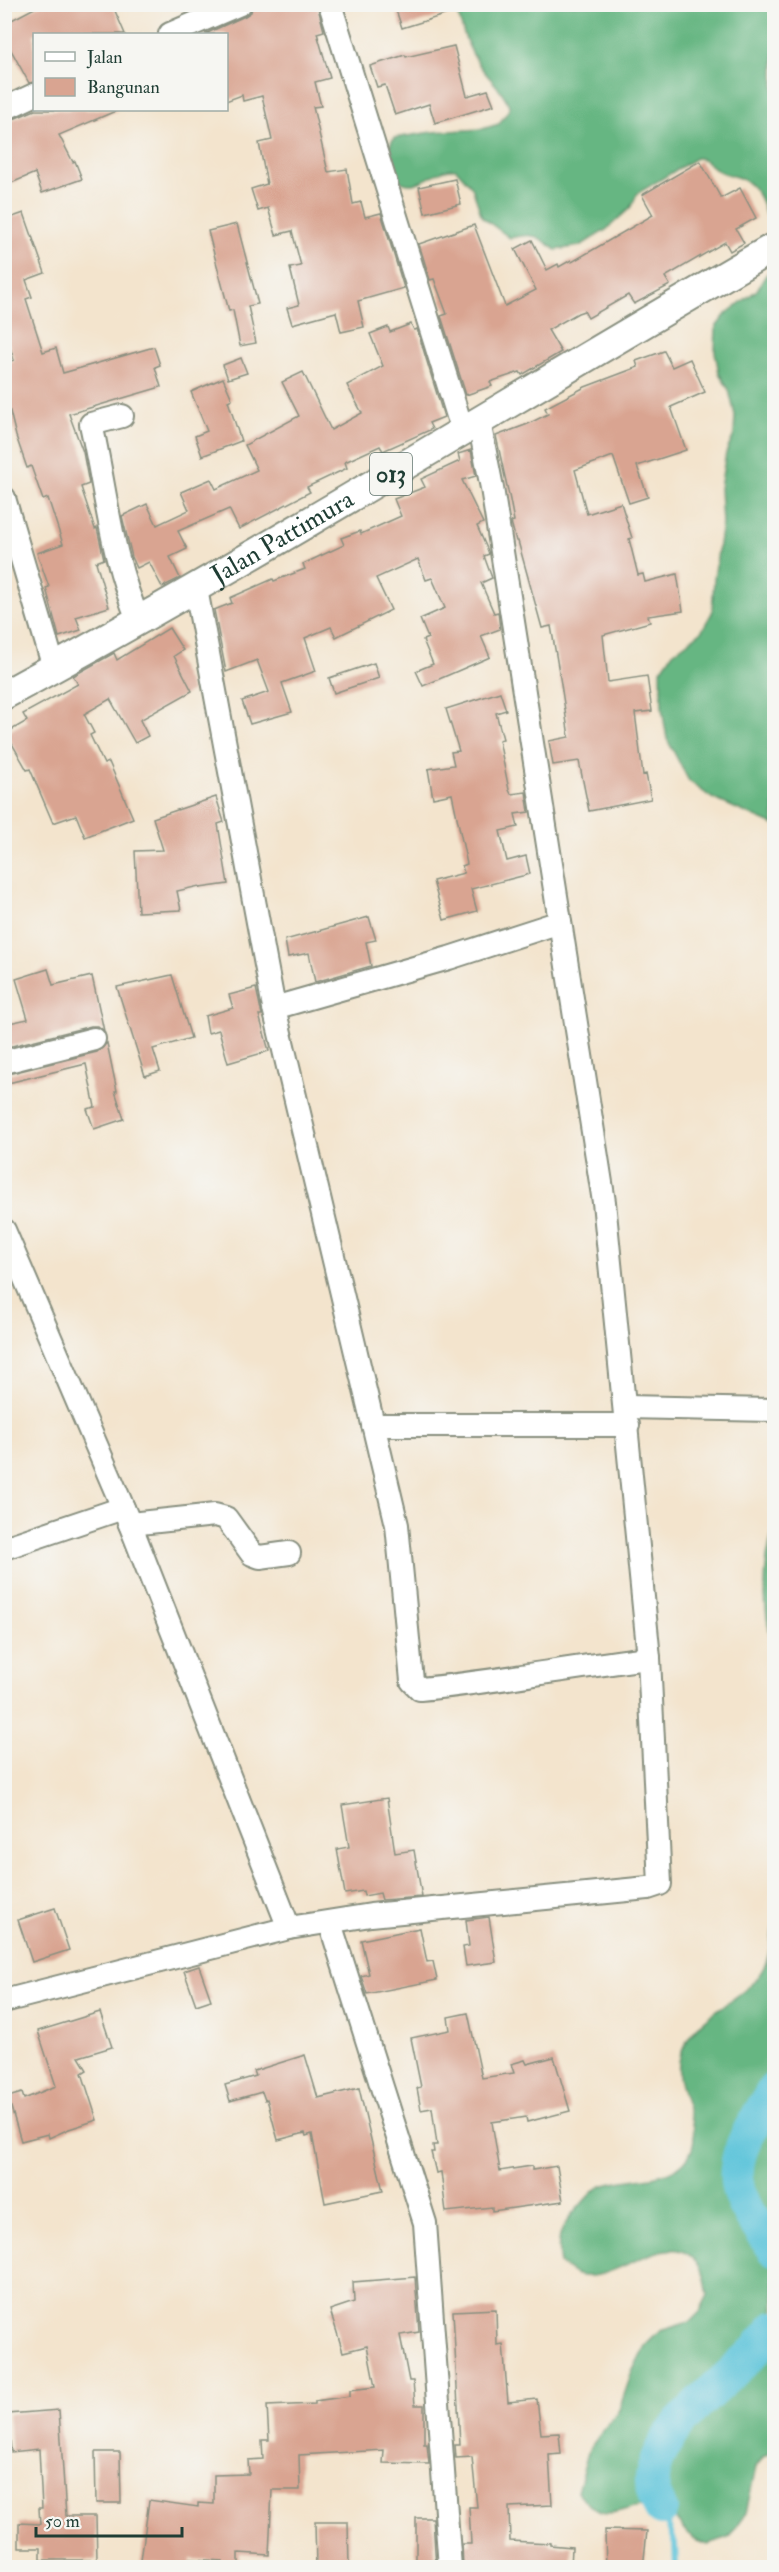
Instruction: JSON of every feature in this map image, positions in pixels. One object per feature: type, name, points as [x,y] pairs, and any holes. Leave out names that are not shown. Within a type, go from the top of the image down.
[{"type":"main road","name":"Jalan Pattimura","points":[[4,695],[196,589],[621,336],[774,248]]},
{"type":"street","points":[[172,33],[240,4]]},
{"type":"street","points":[[4,2001],[289,1928],[371,1915],[648,1888],[660,1884],[649,1658],[627,1416],[604,1202],[492,488],[472,426],[458,416],[330,4]]},
{"type":"street","points":[[4,109],[33,95]]},
{"type":"street","points":[[122,416],[91,424],[118,561],[139,621]]},
{"type":"street","points":[[4,498],[54,668]]},
{"type":"street","points":[[196,589],[274,1008],[397,1524],[412,1681],[420,1689],[464,1685],[566,1668],[649,1658]]},
{"type":"street","points":[[274,1008],[449,958],[560,922]]},
{"type":"street","points":[[4,1062],[94,1039]]},
{"type":"street","points":[[4,1230],[126,1516],[289,1928]]},
{"type":"street","points":[[373,1425],[774,1410]]},
{"type":"street","points":[[4,1548],[126,1516],[215,1515],[226,1518],[252,1554],[260,1557],[289,1553]]},
{"type":"street","points":[[330,1923],[425,2223],[450,2568]]},
{"type":"green space","points":[[456,5],[774,5],[774,215],[772,217],[765,213],[755,190],[745,181],[719,172],[705,160],[696,158],[638,193],[630,208],[606,230],[580,246],[556,250],[535,236],[524,235],[510,238],[482,217],[472,187],[456,169],[445,170],[418,183],[404,183],[397,179],[388,160],[388,152],[394,138],[432,132],[482,129],[499,124],[510,108],[505,97],[471,52]]},
{"type":"green space","points":[[774,268],[774,825],[712,798],[689,781],[667,739],[662,708],[661,670],[673,653],[701,632],[712,613],[722,523],[720,488],[726,453],[734,435],[735,415],[729,390],[719,373],[715,352],[716,327],[727,313],[757,290],[766,275]]},
{"type":"green space","points":[[774,1529],[774,1647],[767,1619],[765,1588],[767,1557]]},
{"type":"green space","points":[[774,1923],[774,2449],[763,2457],[756,2467],[746,2513],[728,2538],[708,2545],[695,2540],[671,2515],[661,2509],[648,2506],[608,2513],[589,2505],[577,2492],[589,2449],[619,2410],[632,2372],[645,2346],[660,2331],[689,2322],[700,2311],[708,2295],[703,2272],[689,2255],[675,2250],[659,2252],[607,2273],[590,2276],[575,2274],[560,2264],[558,2248],[562,2229],[595,2190],[612,2183],[656,2176],[676,2169],[692,2150],[694,2138],[692,2124],[680,2082],[681,2054],[688,2039],[698,2026],[755,1980],[768,1957]]},
{"type":"building","points":[[42,4],[112,4],[125,33],[33,33],[33,82],[29,83],[4,37],[4,24]]},
{"type":"building","points":[[253,4],[317,4],[324,31],[317,33],[330,78],[315,82],[321,106],[313,107],[328,172],[347,169],[353,204],[361,202],[365,217],[381,213],[404,288],[358,301],[364,327],[341,332],[336,312],[292,324],[287,308],[299,305],[290,268],[301,266],[292,231],[276,235],[268,208],[258,211],[251,189],[267,184],[259,143],[272,140],[262,96],[243,101],[242,95],[228,100],[228,33],[207,33],[251,12]]},
{"type":"building","points":[[394,4],[467,4],[467,8],[402,28]]},
{"type":"building","points":[[454,46],[467,96],[488,90],[494,105],[435,123],[429,104],[395,115],[385,85],[377,87],[370,66],[405,55],[406,57]]},
{"type":"building","points":[[33,111],[116,111],[59,135],[73,162],[75,161],[82,179],[42,193],[35,173],[4,186],[4,123]]},
{"type":"building","points":[[700,161],[721,198],[740,188],[756,218],[736,229],[744,243],[730,251],[725,242],[665,277],[670,285],[634,304],[628,295],[588,318],[584,311],[578,313],[548,330],[561,352],[522,375],[520,372],[490,382],[492,386],[466,395],[441,316],[447,314],[434,279],[430,280],[419,244],[474,225],[505,306],[536,290],[515,249],[532,240],[547,270],[558,264],[559,267],[571,260],[572,262],[653,215],[642,195]]},
{"type":"building","points":[[455,179],[461,204],[425,213],[419,187]]},
{"type":"building","points":[[24,213],[45,273],[26,280],[32,297],[26,299],[43,352],[56,348],[63,373],[154,347],[160,365],[155,367],[161,387],[69,414],[83,452],[89,484],[81,487],[95,529],[97,528],[104,559],[96,562],[109,607],[76,617],[81,630],[59,637],[46,588],[49,587],[37,553],[63,544],[48,498],[43,500],[31,466],[27,468],[16,436],[4,387],[4,363],[14,360],[4,328],[4,220]]},
{"type":"building","points":[[237,224],[258,304],[248,306],[256,343],[240,346],[233,310],[229,311],[208,231]]},
{"type":"building","points":[[411,324],[414,330],[417,329],[444,417],[429,423],[432,429],[383,451],[380,446],[345,462],[347,468],[307,487],[310,492],[239,529],[229,509],[178,531],[187,549],[170,557],[180,578],[162,587],[149,562],[137,568],[122,516],[147,504],[157,525],[189,510],[181,492],[211,479],[216,489],[257,470],[245,445],[299,416],[282,382],[303,372],[331,430],[362,413],[347,385],[383,366],[370,334],[388,327],[390,332]]},
{"type":"building","points":[[664,351],[672,367],[690,359],[705,392],[671,407],[686,450],[637,466],[648,497],[629,503],[613,456],[575,470],[587,514],[621,503],[632,538],[629,539],[638,575],[643,574],[645,582],[677,574],[683,611],[648,616],[650,622],[603,635],[608,682],[647,676],[652,711],[635,713],[643,775],[646,774],[651,799],[589,811],[579,761],[553,765],[549,741],[569,737],[551,626],[542,628],[518,541],[516,541],[496,436],[548,414],[545,408],[585,387],[638,367],[636,361]]},
{"type":"building","points":[[241,358],[247,373],[228,379],[223,365]]},
{"type":"building","points":[[223,378],[232,399],[228,401],[241,441],[202,456],[195,436],[207,431],[191,392]]},
{"type":"building","points":[[471,450],[476,476],[462,480],[483,523],[477,526],[489,554],[484,556],[492,578],[481,583],[494,613],[498,612],[500,629],[481,636],[490,657],[423,686],[416,671],[433,664],[423,640],[428,638],[420,619],[445,608],[432,578],[426,580],[418,559],[376,578],[391,610],[336,637],[331,627],[305,638],[316,671],[282,683],[292,712],[250,724],[242,701],[269,692],[257,660],[226,672],[214,610],[232,603],[230,598],[273,579],[274,581],[305,569],[303,564],[344,545],[341,538],[360,531],[361,534],[401,516],[394,499],[425,487],[421,479],[460,461],[458,454]]},
{"type":"building","points":[[169,628],[183,650],[174,656],[192,691],[140,720],[148,736],[135,743],[110,699],[84,714],[94,733],[90,735],[104,764],[109,762],[133,818],[85,837],[76,815],[53,823],[30,769],[27,770],[6,733],[27,721],[23,714],[78,684],[73,676],[114,653],[117,660]]},
{"type":"building","points":[[374,663],[379,678],[334,693],[329,678]]},
{"type":"building","points":[[500,692],[506,710],[496,713],[503,739],[499,740],[509,790],[511,794],[526,792],[529,812],[515,814],[518,827],[500,831],[507,861],[526,856],[530,874],[471,889],[477,911],[444,920],[433,881],[464,873],[462,866],[467,864],[452,794],[433,798],[428,769],[454,765],[451,752],[459,751],[446,709]]},
{"type":"building","points":[[216,797],[224,822],[218,824],[228,884],[200,888],[199,886],[177,891],[181,910],[138,912],[135,851],[163,850],[153,818]]},
{"type":"building","points":[[369,917],[376,940],[366,942],[371,966],[315,982],[309,953],[288,957],[285,940]]},
{"type":"building","points":[[48,969],[53,985],[92,976],[104,1031],[98,1026],[91,1026],[4,1048],[4,1024],[28,1019],[16,979]]},
{"type":"building","points":[[172,975],[191,1038],[153,1049],[160,1071],[145,1076],[117,987]]},
{"type":"building","points":[[256,988],[262,1015],[259,1015],[269,1051],[228,1063],[219,1030],[208,1033],[205,1016],[233,1008],[229,995]]},
{"type":"building","points":[[107,1043],[117,1091],[115,1091],[124,1119],[94,1129],[87,1109],[95,1107],[86,1064],[4,1084],[4,1075],[97,1052]]},
{"type":"building","points":[[387,1798],[395,1853],[414,1850],[422,1897],[382,1900],[380,1893],[364,1896],[363,1891],[345,1894],[337,1849],[349,1847],[342,1805]]},
{"type":"building","points":[[55,1908],[69,1950],[32,1962],[18,1920]]},
{"type":"building","points":[[489,1917],[496,1962],[466,1966],[463,1947],[469,1946],[466,1920]]},
{"type":"building","points":[[420,1928],[427,1962],[433,1961],[437,1980],[367,1994],[361,1976],[369,1974],[361,1940]]},
{"type":"building","points":[[199,1966],[211,2000],[196,2005],[184,1971]]},
{"type":"building","points":[[100,2012],[112,2047],[79,2057],[87,2070],[82,2073],[97,2120],[49,2138],[48,2134],[21,2141],[8,2097],[22,2093],[24,2099],[56,2086],[38,2031]]},
{"type":"building","points":[[468,2013],[482,2078],[514,2073],[511,2064],[525,2060],[527,2064],[554,2057],[570,2111],[527,2122],[526,2117],[492,2122],[500,2171],[532,2166],[532,2170],[557,2166],[563,2201],[492,2211],[492,2207],[446,2212],[441,2172],[436,2173],[431,2152],[434,2152],[433,2145],[437,2145],[432,2108],[421,2110],[417,2088],[421,2087],[411,2038],[450,2030],[448,2017]]},
{"type":"building","points":[[305,2055],[318,2098],[359,2088],[383,2191],[325,2203],[312,2134],[306,2136],[305,2133],[278,2140],[267,2099],[265,2100],[262,2092],[230,2101],[225,2085],[256,2076],[254,2071]]},
{"type":"building","points":[[415,2277],[419,2332],[400,2335],[409,2381],[413,2381],[415,2405],[424,2405],[424,2444],[427,2444],[429,2464],[383,2463],[384,2450],[299,2455],[300,2490],[272,2490],[269,2555],[239,2553],[239,2568],[223,2567],[223,2561],[190,2559],[190,2566],[141,2561],[149,2500],[198,2507],[198,2503],[214,2504],[214,2475],[249,2474],[248,2460],[263,2459],[262,2440],[269,2440],[267,2406],[315,2404],[315,2401],[350,2396],[350,2390],[375,2387],[367,2346],[343,2352],[330,2310],[354,2302],[353,2282]]},
{"type":"building","points":[[496,2309],[497,2345],[503,2344],[508,2402],[537,2399],[541,2434],[559,2433],[561,2454],[549,2455],[552,2505],[509,2507],[510,2541],[550,2543],[550,2545],[572,2547],[571,2568],[463,2568],[462,2544],[471,2544],[469,2507],[477,2507],[472,2457],[456,2458],[455,2445],[460,2445],[453,2311]]},
{"type":"building","points":[[59,2410],[66,2516],[96,2516],[97,2560],[41,2560],[41,2548],[19,2548],[19,2523],[40,2524],[39,2508],[42,2508],[39,2449],[11,2452],[8,2414]]},
{"type":"building","points":[[95,2452],[120,2452],[121,2503],[96,2503]]},
{"type":"building","points":[[416,2518],[433,2518],[436,2568],[416,2568]]},
{"type":"building","points":[[315,2522],[348,2522],[349,2568],[316,2568]]},
{"type":"building","points":[[605,2530],[647,2531],[643,2568],[606,2568]]},
{"type":"waterway","points":[[774,2089],[744,2143],[737,2172],[738,2187],[743,2203],[774,2249]]},
{"type":"waterway","points":[[661,2509],[653,2491],[652,2479],[658,2457],[669,2437],[685,2417],[760,2346],[774,2328]]},
{"type":"waterway","points":[[661,2509],[675,2543],[676,2568]]}]
